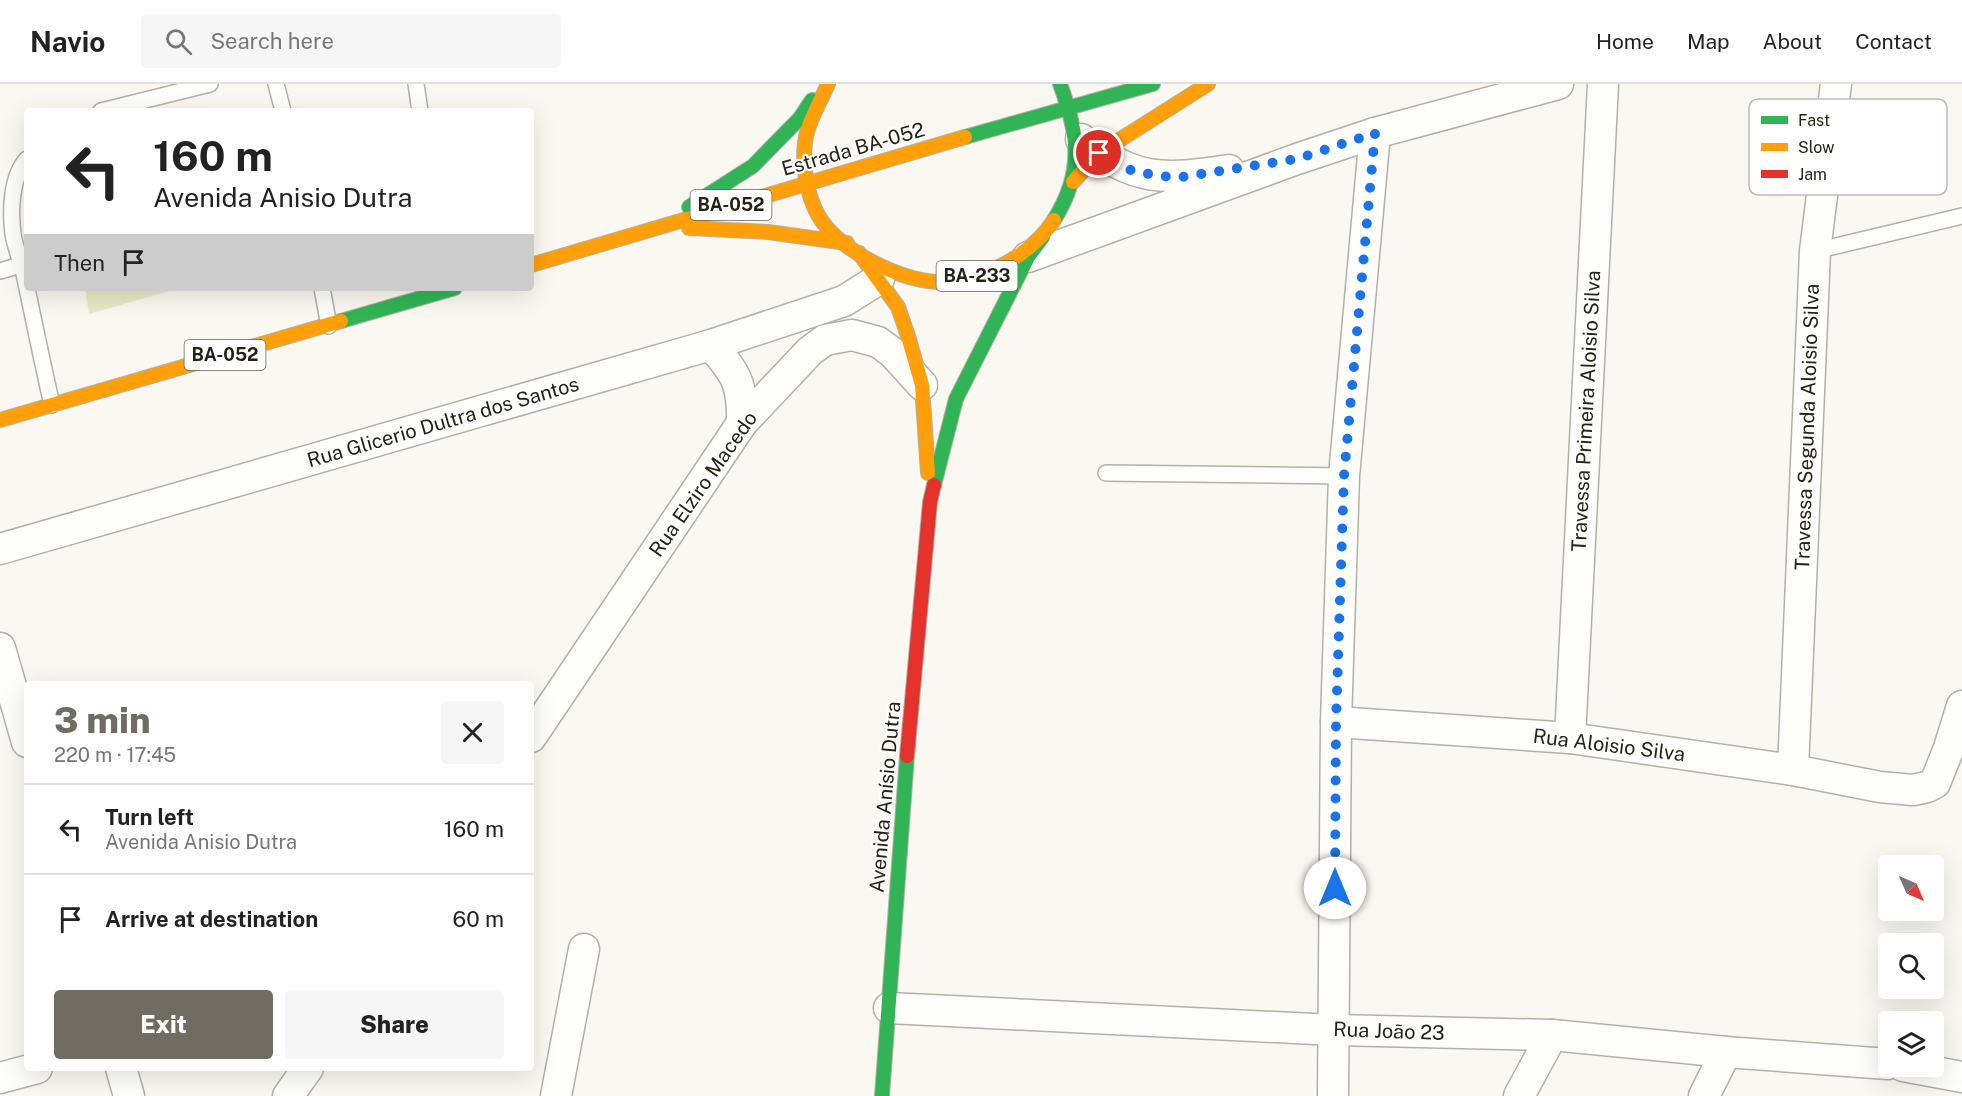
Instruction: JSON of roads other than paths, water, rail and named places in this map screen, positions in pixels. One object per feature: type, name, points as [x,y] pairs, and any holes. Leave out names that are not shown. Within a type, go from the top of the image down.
[{"type":"main road","points":[[657,227],[753,166],[801,118],[823,84]]},
{"type":"main road","name":"BA-233","points":[[828,84],[805,141],[805,183],[821,220],[859,253],[894,271],[922,281],[956,281],[986,274],[1018,256],[1049,229],[1064,207],[1073,182],[1082,132],[1060,84]]},
{"type":"main road","name":"Estrada BA-052","points":[[534,264],[805,183],[1082,132],[1153,84]]},
{"type":"main road","points":[[1073,182],[1082,132],[1208,84]]},
{"type":"main road","points":[[657,227],[734,228],[847,243]]},
{"type":"main road","points":[[930,502],[956,399],[1028,257],[1049,229]]},
{"type":"main road","points":[[859,253],[898,307],[922,385],[930,502]]},
{"type":"main road","name":"BA-052","points":[[0,420],[444,291]]},
{"type":"main road","name":"Avenida Anísio Dutra","points":[[882,1096],[904,787],[930,502]]},
{"type":"street","points":[[1028,257],[1375,133],[1558,84]]},
{"type":"street","name":"Travessa Primeira Aloisio Silva","points":[[1570,738],[1603,84]]},
{"type":"street","name":"Travessa Segunda Aloisio Silva","points":[[1834,99],[1836,84]]},
{"type":"street","points":[[1082,132],[1117,165],[1136,172],[1175,178],[1297,159]]},
{"type":"street","points":[[1333,1096],[1336,722],[1344,476],[1375,133]]},
{"type":"street","name":"Travessa Segunda Aloisio Silva","points":[[1793,770],[1815,250],[1822,195]]},
{"type":"street","name":"Rua Glicerio Dultra dos Santos","points":[[0,549],[711,345],[844,301],[879,279]]},
{"type":"street","name":"Rua Elziro Macedo","points":[[534,732],[742,423],[810,351],[825,340],[852,335],[878,342],[893,353],[922,385]]},
{"type":"street","points":[[711,345],[739,382],[743,405],[742,423]]},
{"type":"street","points":[[0,648],[24,732]]},
{"type":"street","name":"Rua Aloisio Silva","points":[[1336,722],[1570,738],[1793,770],[1880,788],[1913,790],[1935,783],[1962,706]]},
{"type":"street","points":[[556,1096],[584,949]]},
{"type":"street","name":"Rua João 23","points":[[889,1008],[1334,1029],[1552,1035],[1726,1052],[1878,1063]]},
{"type":"street","points":[[1519,1096],[1552,1035]]},
{"type":"street","points":[[1704,1096],[1726,1052]]},
{"type":"street","points":[[0,1078],[26,1071]]},
{"type":"street","points":[[122,1071],[129,1096]]},
{"type":"street","points":[[1944,1074],[1962,1077]]},
{"type":"lane","points":[[113,108],[210,84]]},
{"type":"lane","points":[[276,84],[282,108]]},
{"type":"lane","points":[[416,84],[420,108]]},
{"type":"lane","points":[[0,271],[24,264],[13,234],[13,206],[16,182],[24,162]]},
{"type":"lane","points":[[1815,250],[1962,216]]},
{"type":"lane","points":[[29,291],[52,405]]},
{"type":"lane","points":[[322,291],[328,326]]},
{"type":"lane","points":[[1106,473],[1344,476]]}]
